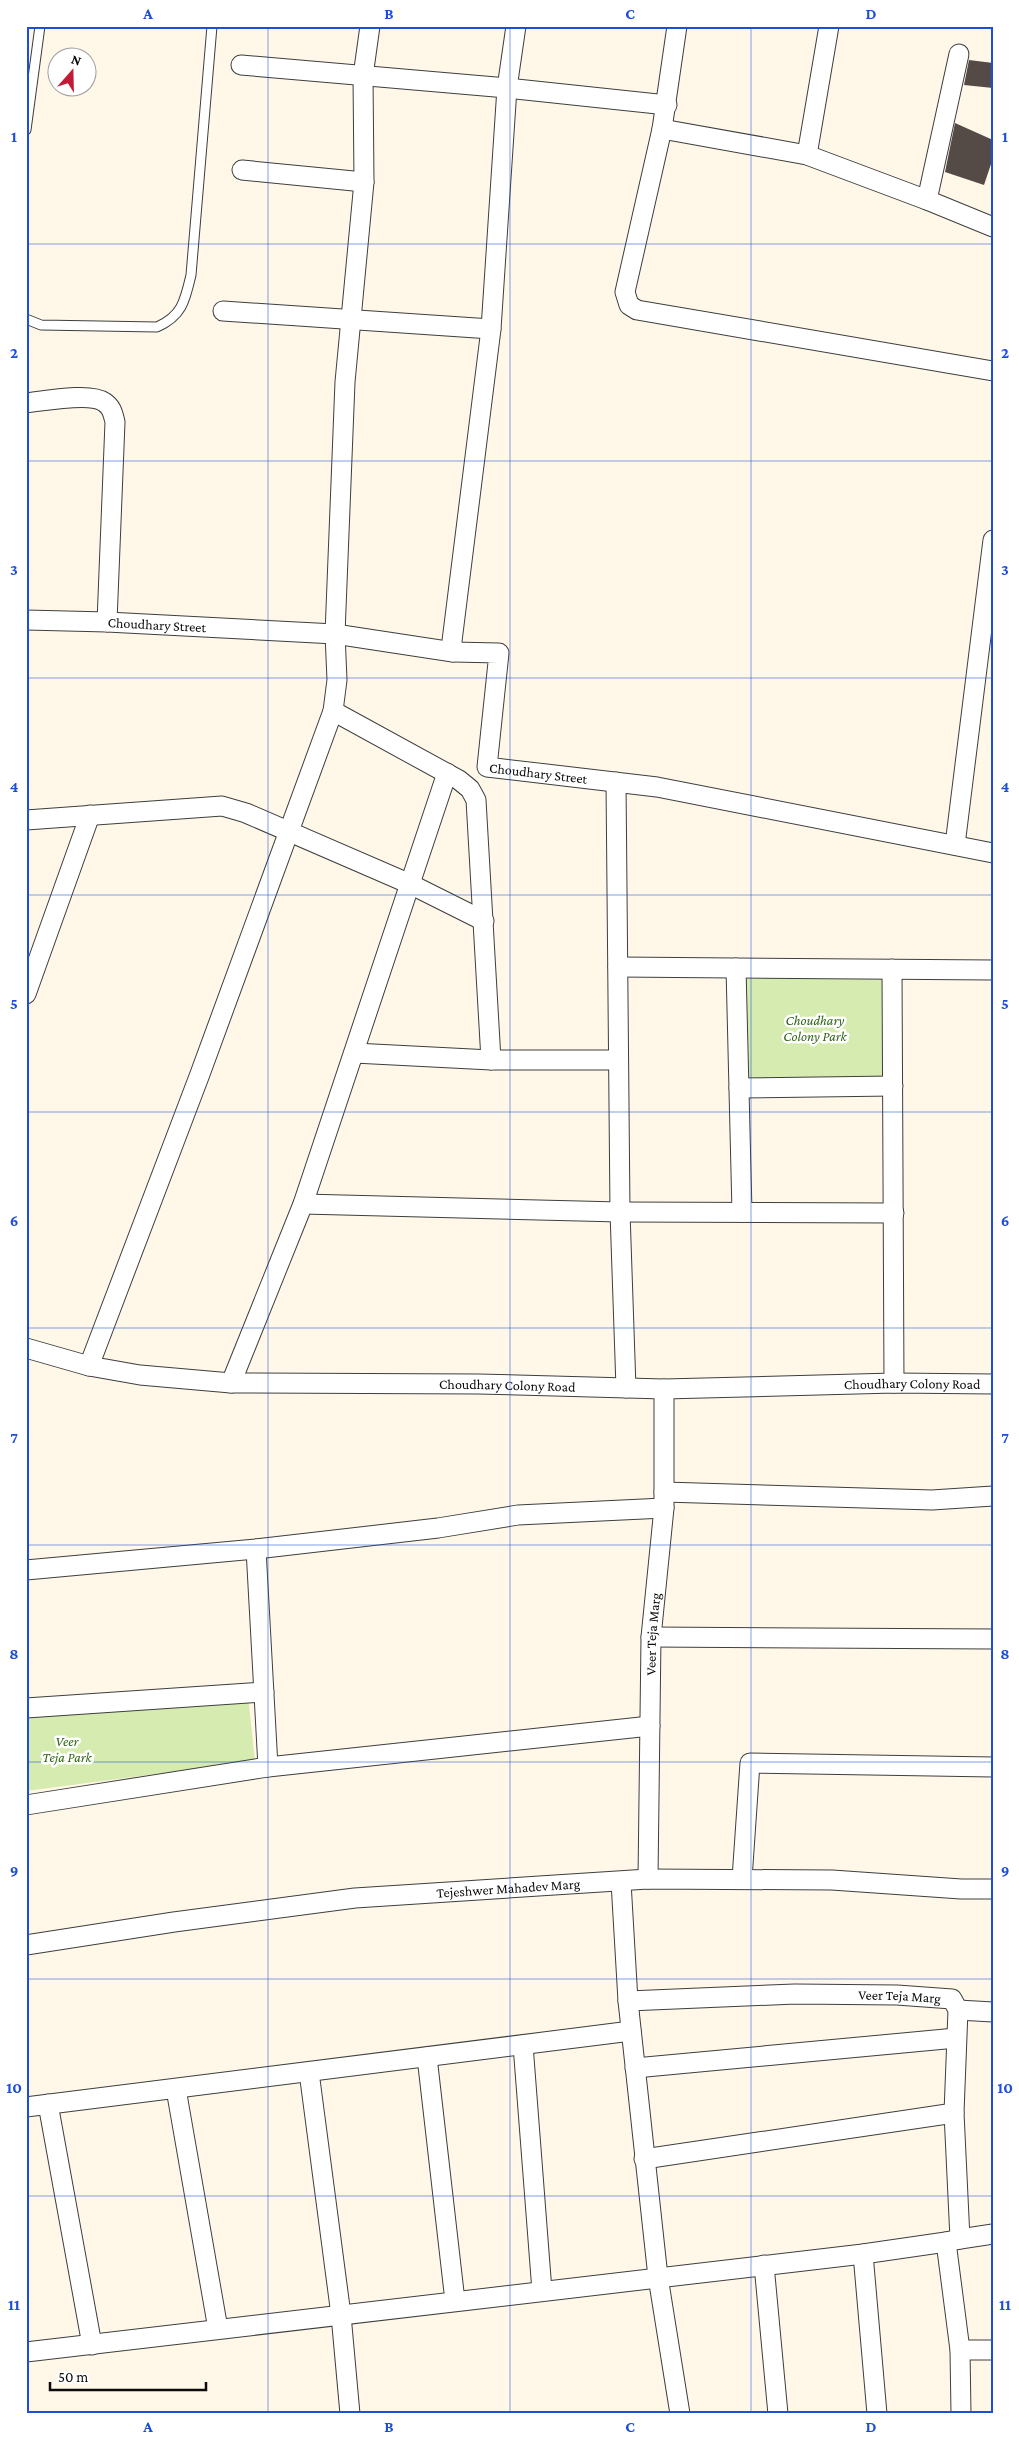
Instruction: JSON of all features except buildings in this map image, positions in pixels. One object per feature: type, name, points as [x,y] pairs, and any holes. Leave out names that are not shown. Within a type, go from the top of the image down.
[{"type":"street","points":[[89,1366],[200,1074],[333,712],[337,680],[335,634],[345,382],[364,182],[363,76],[370,26]]},
{"type":"street","points":[[453,652],[452,641],[491,329],[507,88],[516,26]]},
{"type":"street","points":[[677,26],[662,129],[626,292],[630,305],[637,310],[993,370]]},
{"type":"street","points":[[807,155],[829,26]]},
{"type":"street","points":[[927,200],[959,54]]},
{"type":"street","points":[[240,65],[507,88],[666,105]]},
{"type":"street","points":[[662,129],[807,155],[993,227]]},
{"type":"street","points":[[242,170],[364,182]]},
{"type":"street","points":[[224,311],[491,329]]},
{"type":"street","points":[[26,403],[89,398],[103,401],[112,410],[115,422],[107,622]]},
{"type":"street","points":[[955,845],[993,540]]},
{"type":"street","name":"Choudhary Street","points":[[26,620],[107,622],[335,634],[453,652],[498,653],[487,767],[657,787],[993,853]]},
{"type":"street","points":[[333,712],[447,773],[470,789],[476,800],[490,1060]]},
{"type":"street","points":[[231,1383],[303,1204],[447,773]]},
{"type":"street","points":[[616,782],[620,1212],[626,1388]]},
{"type":"street","points":[[26,820],[222,806],[246,813],[410,884],[484,921]]},
{"type":"street","points":[[26,994],[90,815]]},
{"type":"street","points":[[618,967],[993,970]]},
{"type":"street","points":[[736,968],[742,1212]]},
{"type":"street","points":[[892,969],[894,1383]]},
{"type":"street","points":[[354,1052],[490,1060],[618,1060]]},
{"type":"street","points":[[738,1088],[893,1086]]},
{"type":"street","points":[[303,1204],[620,1212],[894,1213]]},
{"type":"street","name":"Choudhary Colony Road","points":[[26,1348],[89,1366],[140,1375],[231,1383],[478,1384],[664,1389],[894,1383],[993,1384]]},
{"type":"street","name":"Veer Teja Marg","points":[[648,1880],[651,1637],[664,1500],[664,1389]]},
{"type":"street","points":[[26,1570],[256,1549],[438,1528],[518,1515],[664,1500],[932,1500],[993,1496]]},
{"type":"street","points":[[256,1549],[268,1767]]},
{"type":"street","points":[[651,1637],[993,1639]]},
{"type":"street","points":[[26,1708],[264,1692]]},
{"type":"street","points":[[26,1805],[268,1767],[650,1726]]},
{"type":"street","points":[[742,1879],[750,1763],[993,1767]]},
{"type":"street","name":"Tejeshwer Mahadev Marg","points":[[26,1945],[174,1922],[355,1898],[648,1880],[832,1880],[961,1889],[993,1889]]},
{"type":"street","points":[[621,1882],[628,2001],[644,2158],[658,2277],[680,2414]]},
{"type":"street","name":"Veer Teja Marg","points":[[628,2001],[795,1994],[897,1995],[952,1999],[958,2010],[954,2113],[953,2240],[960,2350],[961,2414]]},
{"type":"street","points":[[958,2010],[993,2012]]},
{"type":"street","points":[[26,2107],[631,2031]]},
{"type":"street","points":[[635,2068],[956,2038]]},
{"type":"street","points":[[523,2045],[542,2290]]},
{"type":"street","points":[[427,2057],[455,2301]]},
{"type":"street","points":[[309,2072],[341,2315],[350,2414]]},
{"type":"street","points":[[176,2089],[218,2329]]},
{"type":"street","points":[[48,2104],[92,2344]]},
{"type":"street","points":[[644,2158],[954,2113]]},
{"type":"street","points":[[26,2352],[542,2290],[863,2254],[993,2234]]},
{"type":"street","points":[[863,2254],[877,2414]]},
{"type":"street","points":[[764,2265],[778,2414]]},
{"type":"street","points":[[960,2350],[993,2350]]},
{"type":"lane","points":[[26,130],[40,26]]},
{"type":"lane","points":[[26,319],[41,325],[157,327],[170,321],[179,311],[186,298],[191,276],[212,26]]},
{"type":"green space","name":"Choudhary Colony Park","points":[[884,975],[887,1081],[745,1078],[743,979]]},
{"type":"green space","name":"Veer Teja Park","points":[[248,1696],[255,1761],[26,1791],[26,1717]]}]
